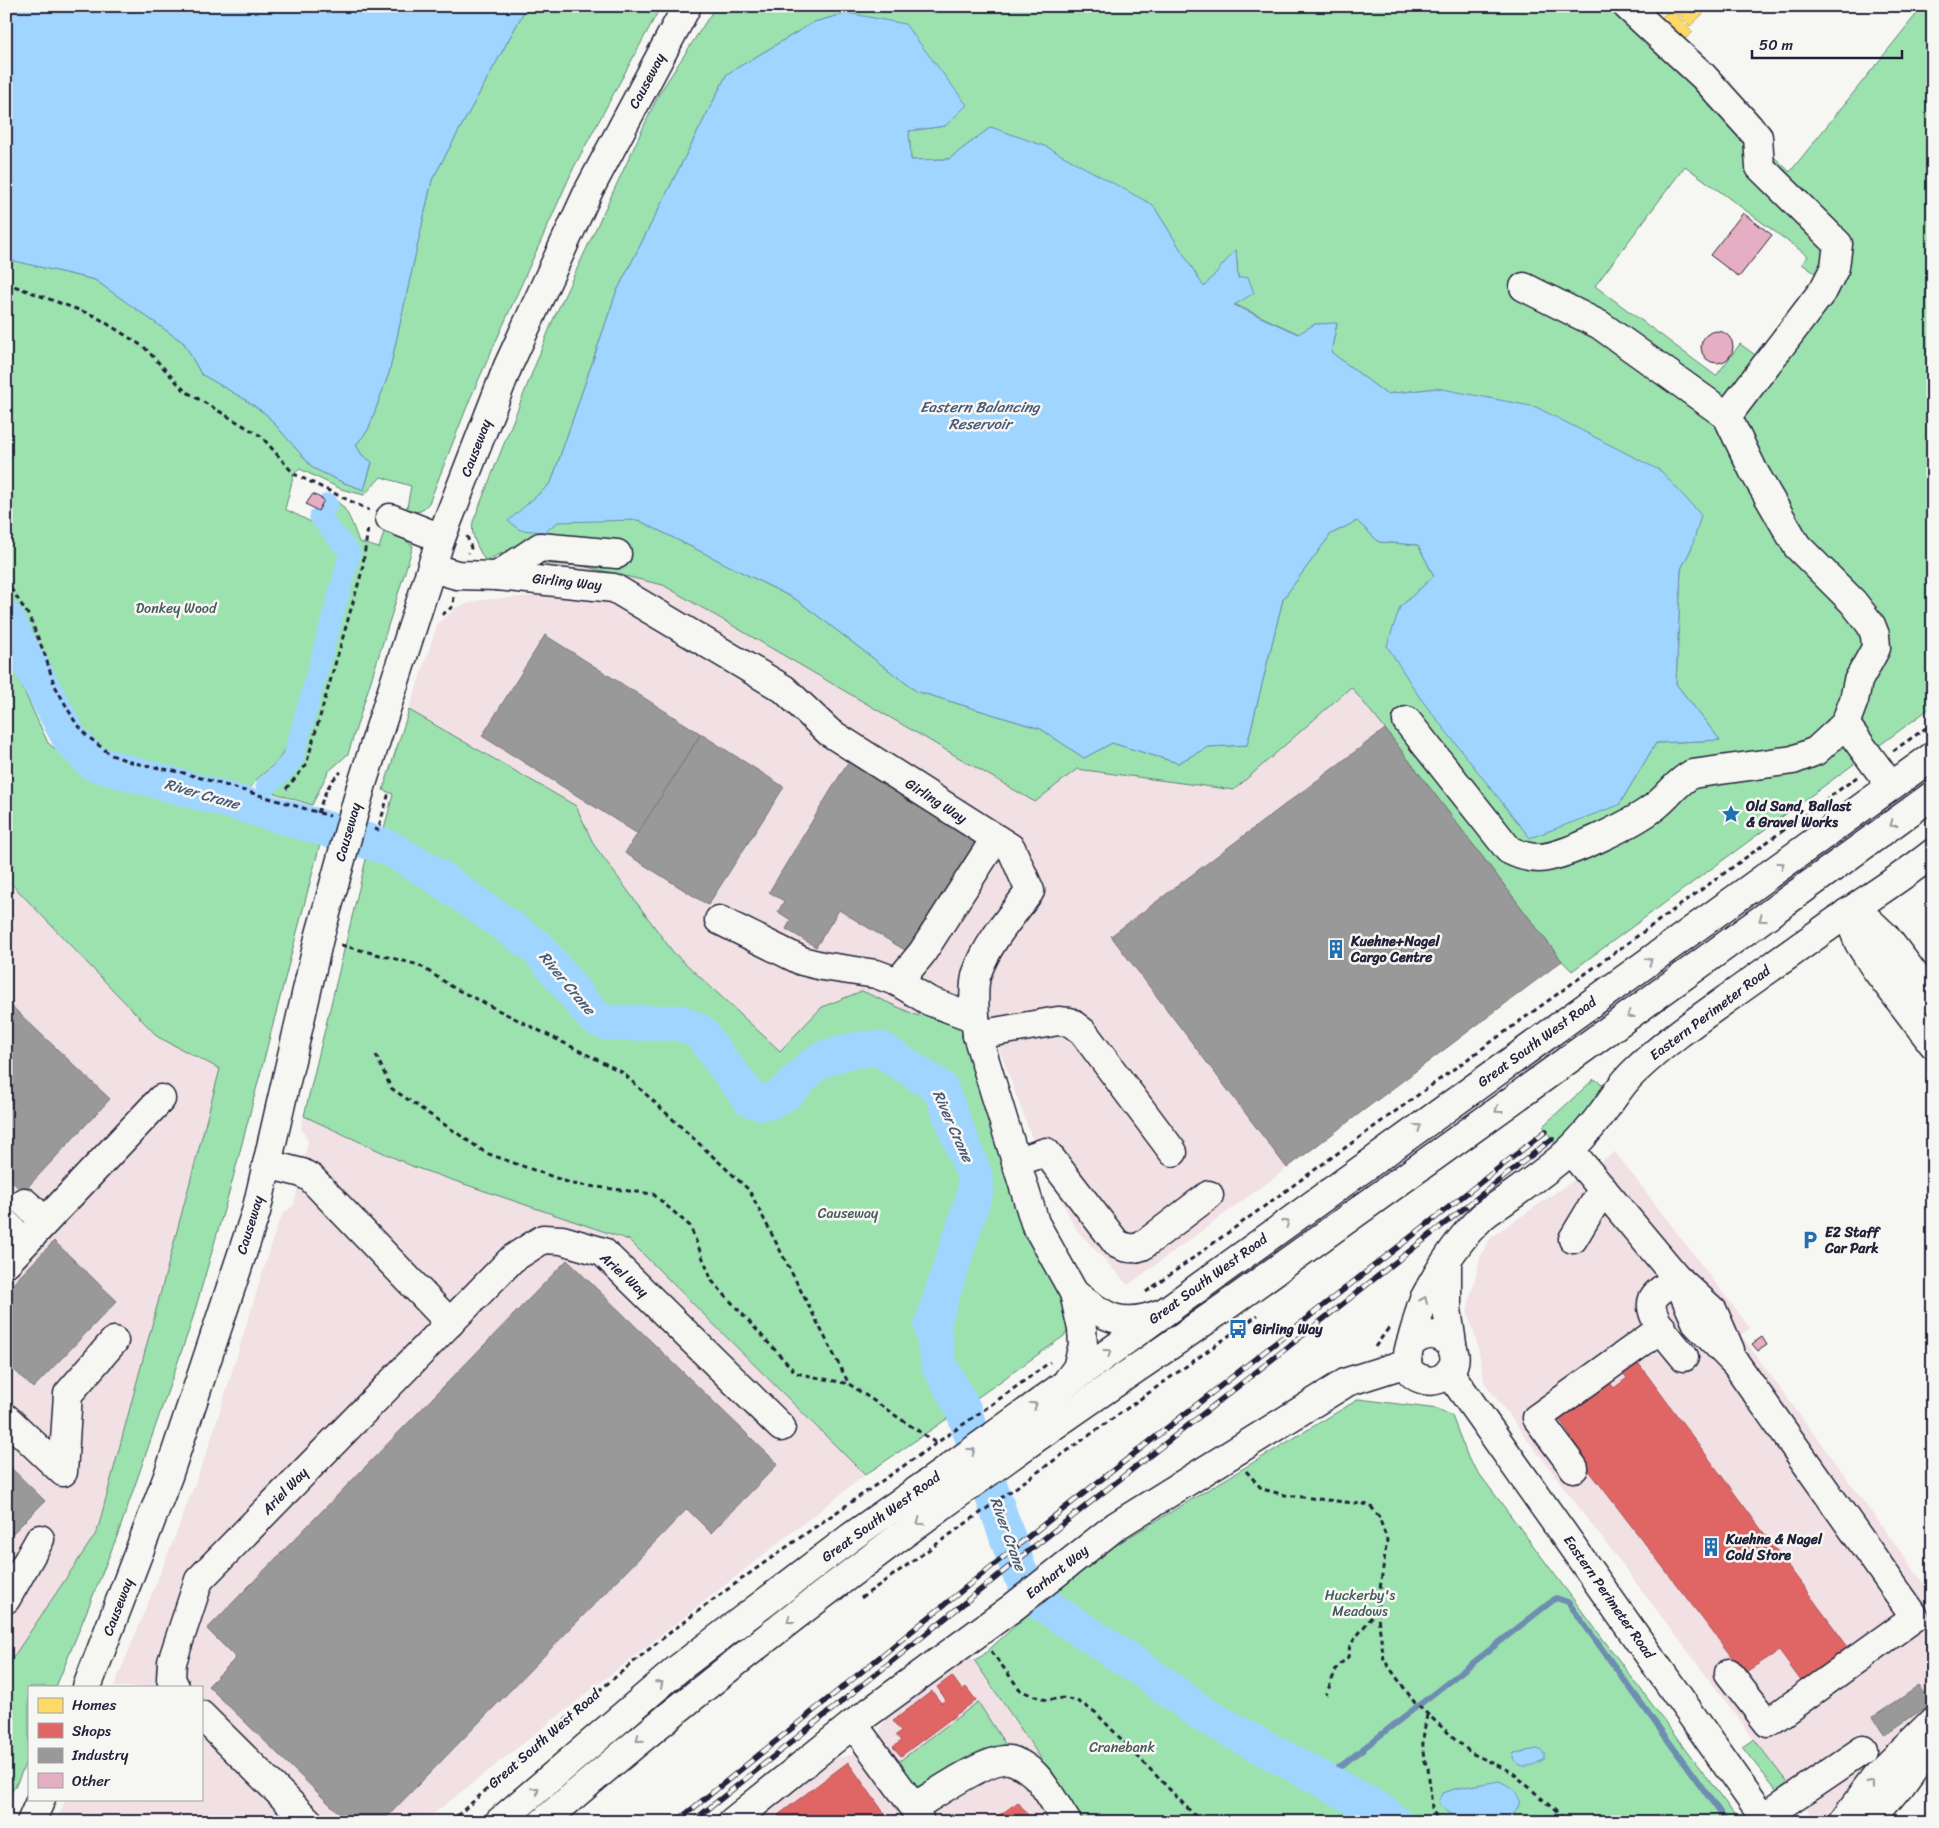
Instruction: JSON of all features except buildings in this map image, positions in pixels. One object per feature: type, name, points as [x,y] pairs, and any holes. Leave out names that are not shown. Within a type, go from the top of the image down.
[{"type":"main road","name":"Causeway","points":[[87,1686],[168,1476],[256,1212],[319,938],[335,881],[356,772],[444,571],[441,538],[508,366],[589,190],[687,6]]},
{"type":"main road","points":[[1627,6],[1703,76],[1758,137],[1760,167],[1838,244],[1835,266],[1824,289],[1726,416]]},
{"type":"main road","points":[[1407,721],[1509,850],[1523,857],[1540,858],[1558,855],[1632,822],[1658,804],[1679,781],[1692,774],[1793,760],[1816,751],[1845,724],[1854,700],[1858,680],[1876,648],[1875,634],[1871,625],[1853,602],[1797,546],[1753,470],[1726,416],[1600,325],[1524,288]]},
{"type":"main road","points":[[374,518],[441,538]]},
{"type":"main road","points":[[498,576],[540,547],[617,554]]},
{"type":"main road","name":"Girling Way","points":[[444,571],[614,588],[784,690],[829,732],[1011,848],[1030,891],[990,945],[976,975],[976,1027],[1035,1223],[1074,1293],[1082,1329],[1083,1345],[1077,1368],[1060,1370]]},
{"type":"main road","points":[[1845,724],[1891,786]]},
{"type":"main road","name":"Great South West Road","points":[[499,1822],[686,1663],[851,1537],[999,1431],[1060,1370],[1162,1313],[1933,756]]},
{"type":"main road","name":"Great South West Road","points":[[544,1822],[632,1745],[866,1562],[1008,1458],[1223,1308],[1933,795]]},
{"type":"main road","points":[[898,982],[922,953],[995,839]]},
{"type":"main road","name":"Eastern Perimeter Road","points":[[1409,1353],[1423,1301],[1447,1261],[1480,1219],[1570,1150],[1599,1117],[1617,1090],[1633,1073],[1680,1032],[1933,853]]},
{"type":"main road","points":[[1847,913],[1859,943],[1933,1044]]},
{"type":"main road","points":[[1847,913],[1868,920],[1886,936],[1933,999]]},
{"type":"main road","points":[[719,920],[802,961],[876,974],[898,982],[976,1027],[1042,1025],[1058,1021],[1070,1022],[1083,1032],[1173,1152]]},
{"type":"main road","points":[[1859,943],[1877,951],[1891,966],[1933,1024]]},
{"type":"main road","points":[[1859,943],[1861,962],[1933,1061]]},
{"type":"main road","points":[[6,1263],[16,1234],[45,1221],[161,1099]]},
{"type":"main road","points":[[1570,1150],[1677,1278],[1697,1324],[1736,1364],[1914,1617],[1768,1723],[1729,1673]]},
{"type":"main road","points":[[1016,1162],[1046,1152],[1117,1244],[1126,1248],[1134,1249],[1142,1246],[1209,1195]]},
{"type":"main road","points":[[267,1164],[302,1173],[311,1178],[450,1323]]},
{"type":"main road","points":[[1573,1239],[1603,1189]]},
{"type":"main road","points":[[24,1202],[45,1221]]},
{"type":"main road","name":"Ariel Way","points":[[174,1686],[171,1679],[172,1662],[200,1580],[512,1259],[543,1239],[562,1240],[603,1252],[781,1427]]},
{"type":"main road","points":[[1409,1353],[1415,1376],[1429,1381],[1437,1380],[1451,1362],[1447,1309],[1447,1261]]},
{"type":"main road","points":[[1677,1278],[1654,1298],[1651,1309],[1662,1328],[1684,1356]]},
{"type":"main road","name":"Girling Way","points":[[1074,1293],[1090,1306],[1111,1318],[1128,1322],[1149,1318],[1162,1313]]},
{"type":"main road","points":[[1574,1468],[1537,1418],[1662,1328]]},
{"type":"main road","name":"Eastern Perimeter Road","points":[[1409,1353],[1424,1335],[1438,1335],[1450,1344],[1451,1362],[1766,1819]]},
{"type":"main road","points":[[6,1418],[63,1472],[68,1394],[114,1341]]},
{"type":"main road","name":"Earhart Way","points":[[732,1822],[761,1813],[853,1724],[1012,1608],[1055,1572],[1116,1526],[1347,1382],[1409,1353]]},
{"type":"main road","points":[[6,1599],[40,1539]]},
{"type":"main road","points":[[202,1716],[309,1822]]},
{"type":"main road","points":[[1842,1822],[1876,1777],[1933,1721]]},
{"type":"main road","points":[[853,1724],[917,1814],[975,1770],[996,1761],[1009,1760],[1021,1764],[1035,1775],[1067,1822]]},
{"type":"main road","points":[[1870,1822],[1901,1785],[1933,1740]]},
{"type":"main road","points":[[1766,1819],[1863,1750]]},
{"type":"main road","points":[[31,1822],[41,1800]]},
{"type":"path","points":[[6,283],[95,316],[144,347],[185,391],[261,436],[294,474],[374,518],[362,571],[306,765],[286,789]]},
{"type":"path","points":[[440,617],[453,606],[444,571],[471,548],[467,537],[468,529]]},
{"type":"path","points":[[6,581],[29,616],[46,655],[54,684],[74,720],[86,735],[111,755],[134,763],[184,773],[335,818]]},
{"type":"path","name":"Great South West Road","points":[[1138,1298],[1933,722]]},
{"type":"path","points":[[318,813],[323,796],[334,777],[356,772]]},
{"type":"path","points":[[369,827],[378,830],[388,796]]},
{"type":"path","points":[[339,944],[419,965],[454,988],[622,1072],[749,1190],[849,1384]]},
{"type":"path","points":[[376,1055],[391,1088],[486,1153],[573,1184],[653,1194],[690,1226],[712,1281],[796,1374],[849,1384],[936,1443]]},
{"type":"path","points":[[1370,1352],[1396,1321]]},
{"type":"path","name":"Great South West Road","points":[[450,1822],[591,1697],[707,1604],[992,1404],[1060,1370]]},
{"type":"path","points":[[1235,1453],[1262,1489],[1285,1495],[1370,1504],[1379,1517],[1386,1540],[1377,1610],[1384,1660],[1415,1703],[1471,1753],[1512,1772],[1568,1822]]},
{"type":"path","points":[[975,1516],[1018,1485]]},
{"type":"path","points":[[1326,1695],[1337,1667],[1348,1657],[1350,1645],[1377,1610]]},
{"type":"path","points":[[976,1634],[1021,1691],[1046,1700],[1065,1698],[1078,1702],[1094,1712],[1201,1822]]},
{"type":"path","points":[[1427,1714],[1422,1746],[1425,1763],[1428,1768],[1432,1808],[1438,1822]]},
{"type":"shaded area","points":[[532,563],[582,566],[663,585],[1035,802],[1076,769],[1234,789],[1351,687],[1562,961],[1128,1285],[1076,1229],[1037,1152],[993,1032],[918,1016],[862,991],[822,1007],[781,1052],[673,952],[594,845],[576,806],[409,710],[438,623],[457,607],[481,600],[534,596]]},
{"type":"shaded area","points":[[6,878],[158,1037],[220,1069],[97,1532],[6,1668]]},
{"type":"shaded area","points":[[304,1116],[414,1167],[629,1240],[865,1475],[423,1822],[56,1822],[66,1800],[202,1800],[202,1686],[114,1686],[176,1534],[209,1446],[277,1226],[283,1214],[294,1205],[308,1141],[301,1127]]},
{"type":"shaded area","points":[[1615,1152],[1750,1328],[1741,1335],[1933,1596],[1933,1706],[1819,1822],[1817,1822],[1484,1382],[1478,1346],[1467,1311],[1480,1258],[1491,1237]]},
{"type":"shaded area","points":[[971,1657],[1084,1822],[758,1822],[823,1768],[837,1758],[851,1755],[881,1733],[880,1729],[884,1721],[891,1715]]},
{"type":"green space","name":"Donkey Wood","points":[[527,6],[661,6],[574,167],[470,399],[429,503],[421,511],[406,513],[411,486],[381,477],[364,495],[341,489],[300,469],[294,474],[285,509],[323,528],[344,554],[293,737],[277,762],[257,779],[243,798],[113,761],[94,749],[49,685],[6,602],[6,259],[95,280],[184,343],[201,374],[266,414],[313,468],[364,490],[372,463],[362,455],[356,445],[368,430],[389,373],[432,180]]},
{"type":"green space","points":[[716,6],[1615,6],[1790,172],[1923,6],[1933,6],[1933,706],[1572,971],[1562,961],[1351,687],[1234,790],[1077,769],[1035,802],[663,585],[582,566],[532,563],[520,545],[487,560],[484,559],[474,537],[473,522],[553,320],[659,94]],"holes":[[[848,13],[945,126],[909,131],[911,160],[949,159],[991,127],[1153,205],[1204,288],[1236,250],[1238,278],[1234,304],[1299,334],[1315,324],[1337,324],[1331,352],[1386,394],[1437,388],[1692,547],[1681,569],[1676,684],[1720,740],[1656,743],[1619,805],[1400,607],[1434,576],[1418,545],[1379,542],[1357,521],[1331,534],[1283,599],[1247,745],[1208,747],[1178,763],[1112,743],[1084,758],[1041,729],[916,691],[797,600],[638,520],[509,521],[551,483],[616,293],[727,74],[814,22]],[[1685,166],[1808,256],[1802,264],[1819,276],[1758,357],[1740,344],[1716,376],[1595,286]]]},
{"type":"green space","points":[[335,500],[340,503],[347,513],[359,542],[379,548],[386,526],[413,546],[348,754],[328,772],[312,805],[271,792],[298,762],[354,553],[325,516]]},
{"type":"green space","points":[[6,652],[48,743],[83,772],[320,844],[232,1182],[191,1324],[118,1534],[56,1686],[28,1686],[28,1757],[17,1783],[6,1801],[6,1668],[97,1532],[220,1069],[158,1037],[6,878]]},
{"type":"green space","name":"Causeway","points":[[409,710],[576,806],[594,845],[673,952],[780,1051],[822,1007],[862,991],[918,1016],[929,1001],[975,1018],[1079,1315],[1064,1336],[865,1475],[629,1240],[414,1167],[304,1116],[368,851],[378,853],[393,794],[383,790]]},
{"type":"green space","points":[[1594,1079],[1604,1085],[1583,1115],[1556,1145],[1543,1126]]},
{"type":"green space","name":"Huckerby's Meadows","points":[[1359,1399],[1438,1409],[1452,1416],[1469,1460],[1740,1822],[1084,1822],[974,1660],[982,1656],[1048,1596],[1101,1554]]},
{"type":"green space","points":[[978,1702],[1007,1747],[934,1787],[906,1785],[893,1766]]},
{"type":"green space","points":[[1754,1739],[1796,1794],[1784,1800],[1742,1747]]},
{"type":"water","points":[[6,6],[527,6],[432,180],[389,373],[368,430],[356,445],[362,455],[372,462],[364,490],[313,468],[266,414],[201,374],[184,343],[95,280],[6,259]]},
{"type":"water","name":"Eastern Balancing Reservoir","points":[[848,13],[905,24],[967,105],[945,126],[909,131],[911,160],[949,159],[991,127],[1047,147],[1153,205],[1204,287],[1236,249],[1238,278],[1248,277],[1254,293],[1234,305],[1298,334],[1315,324],[1337,323],[1331,352],[1386,394],[1437,388],[1536,407],[1661,471],[1701,515],[1692,547],[1681,569],[1676,684],[1720,740],[1656,743],[1619,805],[1530,838],[1420,698],[1387,646],[1400,607],[1434,576],[1418,545],[1379,542],[1357,521],[1331,534],[1283,599],[1247,745],[1208,747],[1178,763],[1112,743],[1084,758],[1041,729],[916,691],[797,600],[638,520],[558,522],[545,532],[520,530],[508,521],[551,483],[616,293],[727,74],[814,22]]},
{"type":"water","points":[[1538,1749],[1544,1753],[1544,1759],[1536,1764],[1523,1766],[1513,1758],[1514,1753]]},
{"type":"water","points":[[1499,1781],[1513,1789],[1519,1799],[1517,1810],[1504,1822],[1477,1822],[1459,1818],[1444,1809],[1439,1801],[1442,1793],[1463,1787]]},
{"type":"waterway","points":[[266,786],[293,759],[350,553],[320,517],[328,504]]},
{"type":"waterway","name":"River Crane","points":[[6,619],[70,739],[93,763],[387,847],[434,874],[538,948],[594,1017],[608,1023],[681,1023],[700,1032],[750,1099],[765,1102],[779,1097],[820,1061],[837,1054],[866,1049],[882,1050],[940,1088],[975,1176],[976,1190],[932,1325],[939,1365],[963,1409],[1019,1571],[1028,1588],[1040,1602],[1140,1668],[1204,1715],[1375,1808],[1394,1822]]},
{"type":"waterway","name":"River Crane","points":[[238,803],[249,800]]},
{"type":"waterway","points":[[1323,1780],[1556,1598],[1568,1602],[1727,1822]]},
{"type":"railway","points":[[676,1822],[1033,1533],[1546,1131]]},
{"type":"railway","points":[[692,1822],[1040,1542],[1552,1139]]},
{"type":"place","name":"Old Sand, Ballast & Gravel Works","points":[[1731,814]]},
{"type":"place","name":"Kuehne+Nagel Cargo Centre","points":[[1336,949]]},
{"type":"place","name":"E2 Staff Car Park","points":[[1810,1240]]},
{"type":"place","name":"Girling Way","points":[[1238,1329]]},
{"type":"place","name":"Kuehne & Nagel Cold Store","points":[[1711,1547]]},
{"type":"park label","name":"Cranebank","points":[[1122,1747]]}]
